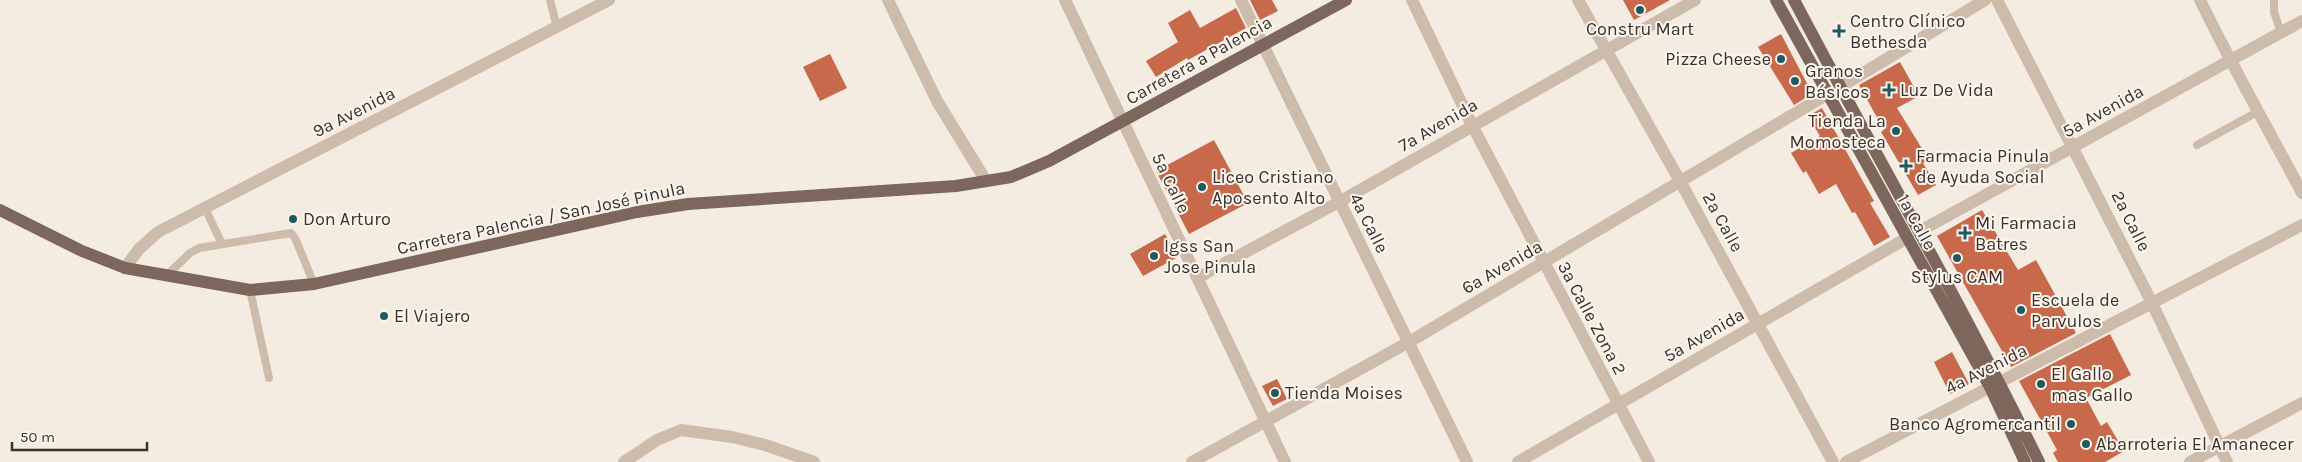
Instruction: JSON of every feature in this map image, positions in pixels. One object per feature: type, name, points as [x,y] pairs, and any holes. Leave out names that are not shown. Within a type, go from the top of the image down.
[{"type":"main road","name":"Carretera a Palencia","points":[[1122,122],[1346,0]]},
{"type":"main road","name":"1a Calle","points":[[1776,0],[1826,94],[1907,238],[1995,385],[2038,462]]},
{"type":"main road","name":"1a Calle","points":[[1794,0],[1920,231],[1995,385],[2025,462]]},
{"type":"main road","name":"Carretera Palencia / San José Pinula","points":[[0,210],[82,251],[125,268],[250,290],[314,284],[637,212],[680,205],[956,186],[1011,177],[1049,161],[1122,122]]},
{"type":"street","name":"9a Avenida","points":[[125,268],[139,249],[158,232],[609,0]]},
{"type":"street","points":[[888,0],[937,100],[986,181]]},
{"type":"street","name":"5a Calle","points":[[1065,0],[1285,462]]},
{"type":"street","name":"4a Calle","points":[[1241,0],[1339,202],[1410,342],[1467,462]]},
{"type":"street","name":"3a Calle Zona 2","points":[[1412,0],[1472,125],[1617,405],[1649,462]]},
{"type":"street","name":"2a Calle","points":[[1578,0],[1759,324],[1833,462]]},
{"type":"street","name":"7a Avenida","points":[[1197,278],[1339,202],[1695,0]]},
{"type":"street","points":[[1840,87],[1985,0]]},
{"type":"street","name":"2a Calle","points":[[1997,0],[2152,303],[2227,462]]},
{"type":"street","points":[[2200,0],[2230,62],[2259,111],[2302,193]]},
{"type":"street","name":"5a Avenida","points":[[1920,231],[2302,21]]},
{"type":"street","name":"6a Avenida","points":[[1192,462],[1410,342],[1826,94]]},
{"type":"street","points":[[0,219],[16,218]]},
{"type":"street","name":"4a Avenida","points":[[1846,462],[2302,225]]},
{"type":"street","name":"5a Avenida","points":[[1518,462],[1907,238]]},
{"type":"street","points":[[2190,462],[2302,403]]},
{"type":"street","points":[[624,462],[657,440],[681,430],[765,444],[814,462]]},
{"type":"lane","points":[[550,0],[556,27]]},
{"type":"lane","points":[[2274,0],[2274,12],[2281,33]]},
{"type":"lane","points":[[2197,146],[2259,111]]},
{"type":"lane","points":[[205,208],[222,244]]},
{"type":"lane","points":[[166,276],[190,253],[199,248],[291,233],[295,238],[314,284]]},
{"type":"lane","points":[[250,290],[269,378]]},
{"type":"building","points":[[1250,0],[1272,0],[1278,11],[1260,20]]},
{"type":"building","name":"Constru Mart","points":[[1623,0],[1670,0],[1634,20]]},
{"type":"building","points":[[1236,8],[1246,28],[1188,60],[1187,58],[1156,77],[1146,61],[1178,42],[1168,23],[1190,10],[1200,28]]},
{"type":"building","points":[[1781,34],[1811,91],[1810,95],[1794,105],[1758,47]]},
{"type":"building","points":[[830,54],[847,88],[820,101],[803,67]]},
{"type":"building","points":[[1900,62],[1919,96],[1897,108],[1929,160],[1923,163],[1936,185],[1918,195],[1881,132],[1884,130],[1859,85]]},
{"type":"building","points":[[1822,108],[1874,201],[1870,203],[1890,237],[1874,246],[1855,212],[1852,213],[1836,184],[1819,194],[1806,171],[1803,173],[1791,153],[1820,136],[1808,116]]},
{"type":"building","name":"Liceo Cristiano Aposento Alto","points":[[1214,140],[1248,203],[1189,234],[1156,171]]},
{"type":"building","points":[[1982,210],[2018,270],[2036,260],[2076,333],[2011,367],[1937,236]]},
{"type":"building","name":"Igss San Jose Pinula","points":[[1165,234],[1178,257],[1143,276],[1130,254]]},
{"type":"building","points":[[2110,334],[2131,375],[2086,398],[2101,426],[2107,422],[2124,451],[2105,462],[2058,462],[2053,453],[2057,450],[2019,381]]},
{"type":"building","points":[[1952,352],[1969,384],[1950,394],[1934,362]]},
{"type":"building","name":"Tienda Moises","points":[[1277,379],[1287,399],[1273,406],[1262,386]]},
{"type":"place","name":"Constru Mart","points":[[1640,10]]},
{"type":"place","name":"Centro Clínico Bethesda","points":[[1839,31]]},
{"type":"place","name":"Pizza Cheese","points":[[1781,59]]},
{"type":"place","name":"Granos Básicos","points":[[1795,81]]},
{"type":"place","name":"Luz De Vida","points":[[1889,90]]},
{"type":"place","name":"Tienda La Momosteca","points":[[1896,131]]},
{"type":"place","name":"Farmacia Pinula de Ayuda Social","points":[[1906,166]]},
{"type":"place","name":"Liceo Cristiano Aposento Alto","points":[[1202,187]]},
{"type":"place","name":"Don Arturo","points":[[293,219]]},
{"type":"place","name":"Mi Farmacia Batres","points":[[1965,233]]},
{"type":"place","name":"Igss San Jose Pinula","points":[[1154,256]]},
{"type":"place","name":"Stylus CAM","points":[[1957,258]]},
{"type":"place","name":"Escuela de Parvulos","points":[[2021,310]]},
{"type":"place","name":"El Viajero","points":[[384,316]]},
{"type":"place","name":"El Gallo mas Gallo","points":[[2041,384]]},
{"type":"place","name":"Tienda Moises","points":[[1275,393]]},
{"type":"place","name":"Banco Agromercantil","points":[[2071,424]]},
{"type":"place","name":"Abarroteria El Amanecer","points":[[2086,444]]}]
